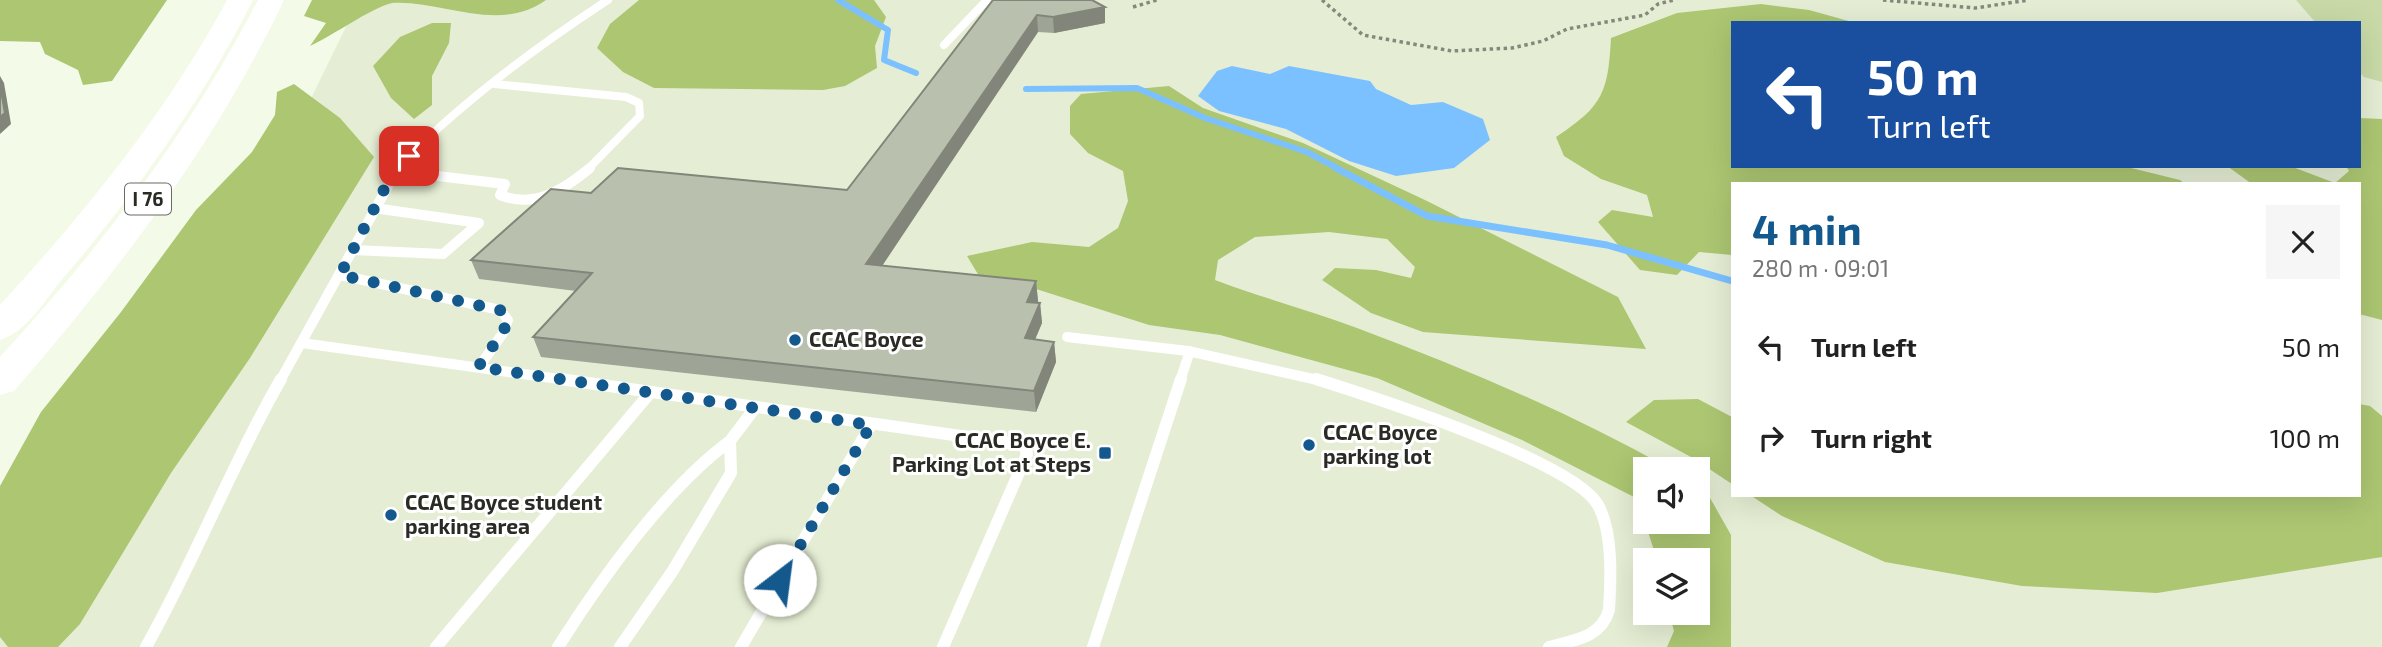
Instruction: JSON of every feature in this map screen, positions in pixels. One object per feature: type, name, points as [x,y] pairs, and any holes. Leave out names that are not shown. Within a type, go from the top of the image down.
[{"type":"highway","name":"I 76","points":[[0,328],[53,269],[149,146],[217,44],[240,0]]},
{"type":"highway","name":"I 76","points":[[0,382],[94,270],[177,159],[233,74],[271,0]]},
{"type":"lane","points":[[146,647],[174,597],[254,426],[340,275],[395,171],[431,133],[568,26],[608,0]]},
{"type":"lane","points":[[944,45],[987,0]]},
{"type":"lane","points":[[395,171],[505,184],[500,195],[509,201],[537,202],[557,193],[622,136],[640,116],[639,103],[626,97],[494,84]]},
{"type":"lane","points":[[353,250],[443,254],[479,223],[374,208]]},
{"type":"lane","points":[[340,275],[500,310],[508,320],[503,332],[478,367]]},
{"type":"lane","points":[[1067,337],[1190,351],[1338,388],[1434,417],[1562,474],[1591,494],[1603,513],[1612,603],[1608,621],[1597,634],[1549,647]]},
{"type":"lane","points":[[302,343],[1024,445],[1027,454],[943,647]]},
{"type":"lane","points":[[1093,647],[1190,351]]},
{"type":"lane","points":[[436,647],[650,393]]},
{"type":"lane","points":[[558,647],[592,594],[697,465],[730,441],[755,408]]},
{"type":"lane","points":[[741,647],[871,425]]},
{"type":"lane","points":[[620,647],[673,572],[732,473],[730,441]]},
{"type":"path","points":[[1133,7],[1157,0]]},
{"type":"path","points":[[1322,0],[1363,35],[1452,51],[1512,48],[1543,41],[1567,29],[1645,15],[1658,4],[1674,0]]},
{"type":"path","points":[[1883,0],[1958,7],[2013,5],[2029,0]]},
{"type":"shaded area","points":[[359,0],[2382,0],[2382,647],[0,647],[0,515],[280,162]]},
{"type":"green space","points":[[0,0],[167,0],[112,81],[83,85],[78,70],[45,54],[40,42],[0,41]]},
{"type":"green space","points":[[312,0],[546,0],[528,10],[490,15],[411,3],[392,3],[310,46],[326,23],[304,16]]},
{"type":"green space","points":[[639,0],[874,0],[886,17],[875,46],[877,68],[845,86],[823,90],[654,88],[623,72],[597,48],[610,24]]},
{"type":"green space","points":[[2296,0],[2382,0],[2382,82],[2361,74],[2361,21],[2314,21]]},
{"type":"green space","points":[[1761,4],[1809,10],[1849,21],[1731,21],[1731,168],[2131,168],[2182,182],[1731,182],[1731,255],[1699,252],[1677,275],[1640,270],[1598,222],[1612,210],[1653,217],[1647,195],[1601,179],[1564,156],[1556,137],[1584,116],[1600,96],[1608,72],[1611,38],[1677,13]]},
{"type":"green space","points":[[432,23],[451,23],[449,43],[432,76],[432,105],[414,119],[391,98],[373,66],[400,37]]},
{"type":"green space","points":[[294,84],[340,118],[374,157],[250,358],[171,473],[80,624],[58,647],[8,647],[0,637],[0,486],[41,412],[121,312],[196,210],[252,152],[275,115],[277,92]]},
{"type":"green space","points":[[1169,86],[1203,108],[1303,143],[1425,200],[1618,297],[1646,349],[1423,332],[1371,313],[1322,280],[1335,268],[1376,270],[1411,278],[1415,267],[1387,239],[1329,232],[1255,237],[1218,260],[1215,280],[1397,343],[1477,375],[1556,410],[1633,449],[1648,457],[1633,457],[1633,496],[1522,440],[1377,378],[1220,335],[1149,325],[1033,288],[979,276],[967,256],[1032,242],[1089,247],[1118,228],[1128,201],[1123,171],[1088,153],[1070,134],[1070,106],[1081,94]]},
{"type":"green space","points":[[2361,118],[2382,119],[2382,320],[2361,315],[2361,182],[2336,182],[2349,171],[2347,168],[2361,168]]},
{"type":"green space","points":[[2230,168],[2295,168],[2332,182],[2249,182]]},
{"type":"green space","points":[[1698,399],[1731,416],[1731,483],[1710,470],[1710,457],[1691,457],[1626,422],[1654,400]]},
{"type":"green space","points":[[2361,404],[2370,406],[2382,416],[2382,557],[2157,593],[2022,586],[1885,562],[1782,516],[1753,497],[2361,497]]},
{"type":"green space","points":[[1710,498],[1731,535],[1731,647],[1667,647],[1674,631],[1672,625],[1710,625],[1710,548],[1653,548],[1649,534],[1710,534]]},
{"type":"water","points":[[1232,66],[1270,74],[1289,66],[1370,81],[1376,89],[1411,105],[1443,102],[1483,119],[1490,140],[1454,168],[1396,176],[1349,161],[1286,129],[1219,111],[1198,96],[1217,71]]},
{"type":"building","points":[[993,0],[1092,0],[1105,7],[1053,17],[1037,15],[866,264],[1036,281],[1027,302],[1040,303],[1025,338],[1054,342],[1034,391],[533,337],[592,273],[471,260],[551,189],[591,193],[618,168],[847,190]]},
{"type":"building","points":[[0,85],[5,113],[0,117]]},
{"type":"waterway","points":[[838,0],[888,30],[884,60],[916,73]]},
{"type":"waterway","points":[[1026,89],[1137,88],[1205,118],[1307,152],[1339,169]]},
{"type":"waterway","points":[[1336,168],[1427,216],[1607,245],[1731,281]]},
{"type":"place","name":"CCAC Boyce","points":[[795,340]]},
{"type":"place","name":"CCAC Boyce parking lot","points":[[1309,445]]},
{"type":"place","name":"CCAC Boyce E. Parking Lot at Steps","points":[[1105,453]]},
{"type":"place","name":"CCAC Boyce student parking area","points":[[391,515]]},
{"type":"route","points":[[409,156],[392,174],[340,275],[500,310],[508,320],[503,332],[478,367],[871,425],[780,580]]}]
